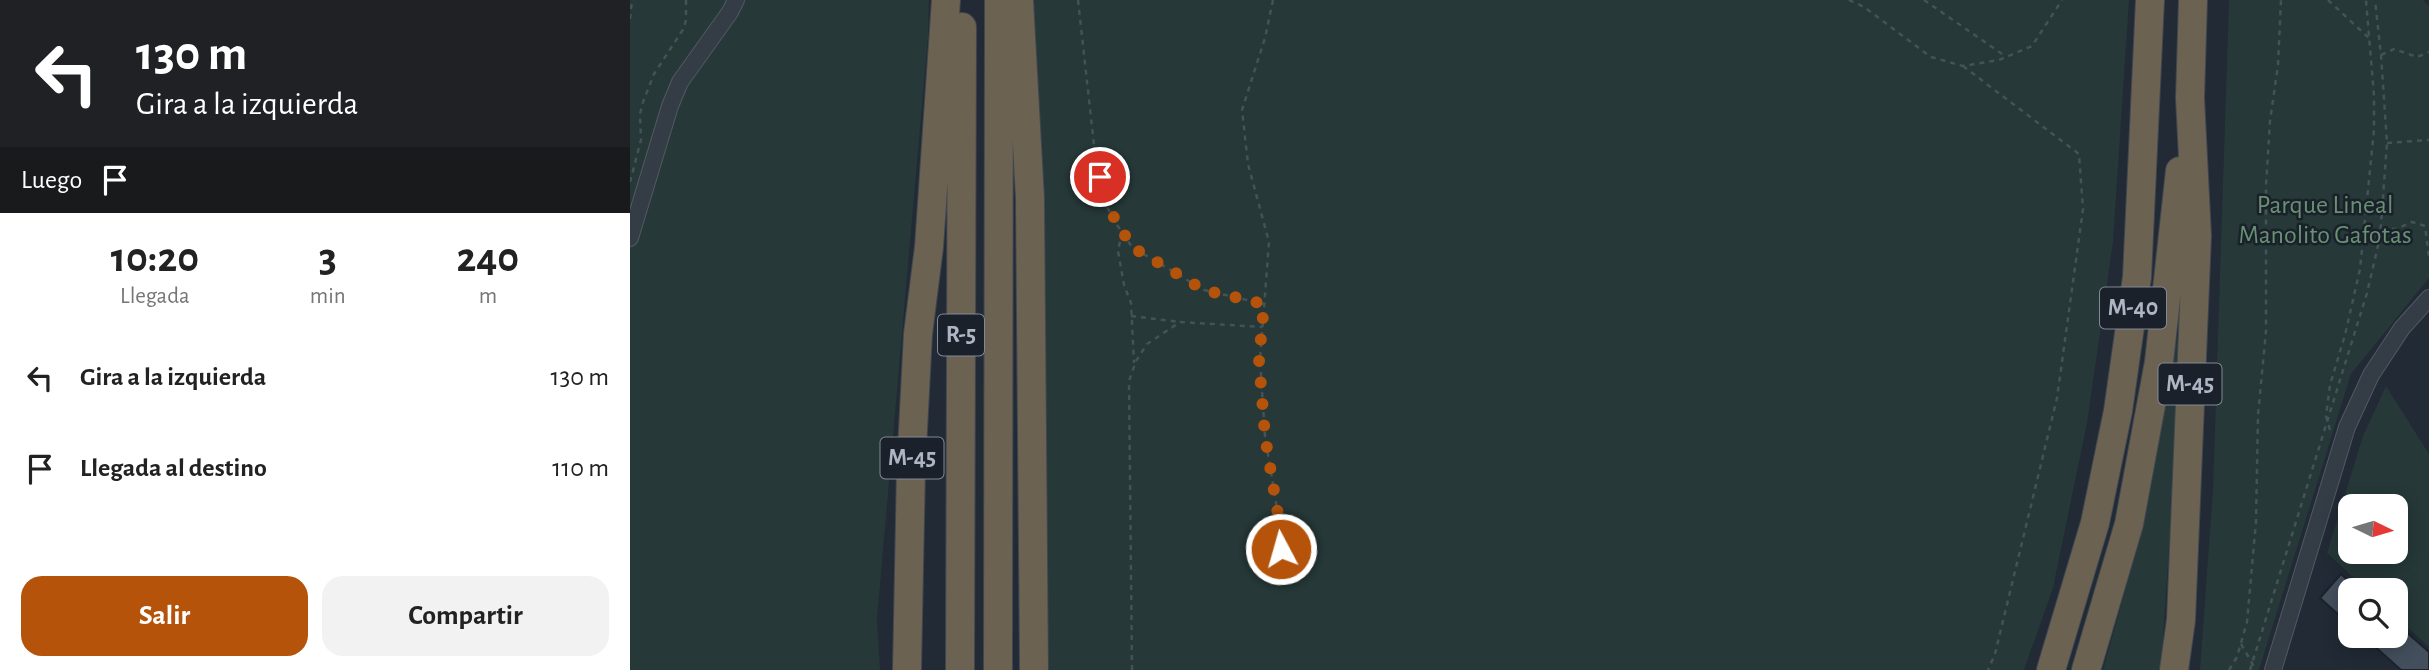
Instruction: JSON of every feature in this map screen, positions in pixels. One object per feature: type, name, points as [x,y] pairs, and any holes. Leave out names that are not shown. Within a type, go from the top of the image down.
[{"type":"highway","points":[[925,670],[923,522],[929,247],[946,0]]},
{"type":"highway","name":"R-5","points":[[960,670],[962,0]]},
{"type":"highway","name":"R-5","points":[[998,670],[999,0]]},
{"type":"highway","points":[[1019,0],[1030,198],[1035,670]]},
{"type":"highway","name":"M-40","points":[[2050,670],[2095,523],[2118,411],[2137,277],[2150,0]]},
{"type":"highway","name":"M-40","points":[[2086,670],[2129,524],[2159,362],[2190,99],[2193,0]]},
{"type":"highway","name":"M-45","points":[[2174,670],[2181,620],[2197,236],[2190,99]]},
{"type":"highway","name":"M-45","points":[[907,670],[911,468],[918,334],[929,247]]},
{"type":"highway","points":[[2039,670],[2047,649],[2070,609]]},
{"type":"street","points":[[630,238],[675,94],[736,0]]},
{"type":"street","points":[[2273,670],[2347,427],[2371,375],[2402,328],[2429,298]]},
{"type":"path","points":[[630,19],[631,0]]},
{"type":"path","points":[[630,181],[641,140],[640,114],[643,102],[654,74],[684,28],[686,0]]},
{"type":"path","points":[[1078,0],[1095,154],[1104,201],[1122,232],[1132,247],[1204,290],[1264,304]]},
{"type":"path","points":[[1273,0],[1265,38],[1242,110],[1248,164],[1269,242],[1259,360],[1265,436],[1280,527],[1283,572]]},
{"type":"path","points":[[1849,0],[1864,7],[1931,57],[1964,66],[2079,154],[2082,209],[2057,398],[1995,654],[1988,670]]},
{"type":"path","points":[[1924,0],[2007,57]]},
{"type":"path","points":[[1964,66],[2007,57],[2032,46],[2062,0]]},
{"type":"path","points":[[2229,670],[2237,657],[2247,622],[2256,521],[2258,415],[2266,331],[2266,186],[2270,121],[2278,65],[2281,0]]},
{"type":"path","points":[[2328,0],[2370,39]]},
{"type":"path","points":[[2338,457],[2327,419],[2330,385],[2360,269],[2374,130],[2367,0]]},
{"type":"path","points":[[2250,670],[2367,293],[2380,229],[2387,144],[2375,0]]},
{"type":"path","points":[[2381,55],[2394,48],[2417,57],[2429,52]]},
{"type":"path","points":[[2387,144],[2429,140]]},
{"type":"path","points":[[2380,229],[2396,229],[2412,222],[2425,226],[2429,257]]},
{"type":"path","points":[[1122,232],[1118,251],[1124,285],[1131,303],[1134,366]]},
{"type":"path","points":[[1131,316],[1262,327]]},
{"type":"path","points":[[1132,670],[1129,380],[1147,344],[1180,322]]},
{"type":"path","points":[[2241,643],[2256,670]]},
{"type":"green space","points":[[630,0],[929,0],[928,37],[877,619],[880,670],[630,670]]},
{"type":"green space","points":[[1030,0],[2129,0],[2113,242],[2087,423],[2053,588],[2024,670],[1048,670]]},
{"type":"green space","name":"Parque Lineal Manolito Gafotas","points":[[2229,0],[2423,0],[2429,6],[2429,278],[2351,374],[2259,670],[2200,670],[2213,489]]},
{"type":"green space","points":[[2181,318],[2178,411],[2161,670],[2103,670],[2143,527]]},
{"type":"green space","points":[[2386,386],[2429,454],[2429,647],[2408,628],[2408,578],[2354,578],[2339,564],[2408,564],[2408,494],[2345,494],[2363,436]]},
{"type":"green space","points":[[2338,517],[2338,563],[2327,553]]},
{"type":"building","points":[[2341,574],[2345,578],[2338,578],[2338,614],[2320,598]]},
{"type":"building","points":[[2408,634],[2429,652],[2429,670],[2401,670],[2376,648],[2408,648]]},
{"type":"route","points":[[1100,177],[1104,201],[1132,247],[1204,290],[1264,304],[1259,360],[1265,436],[1281,549]]}]
